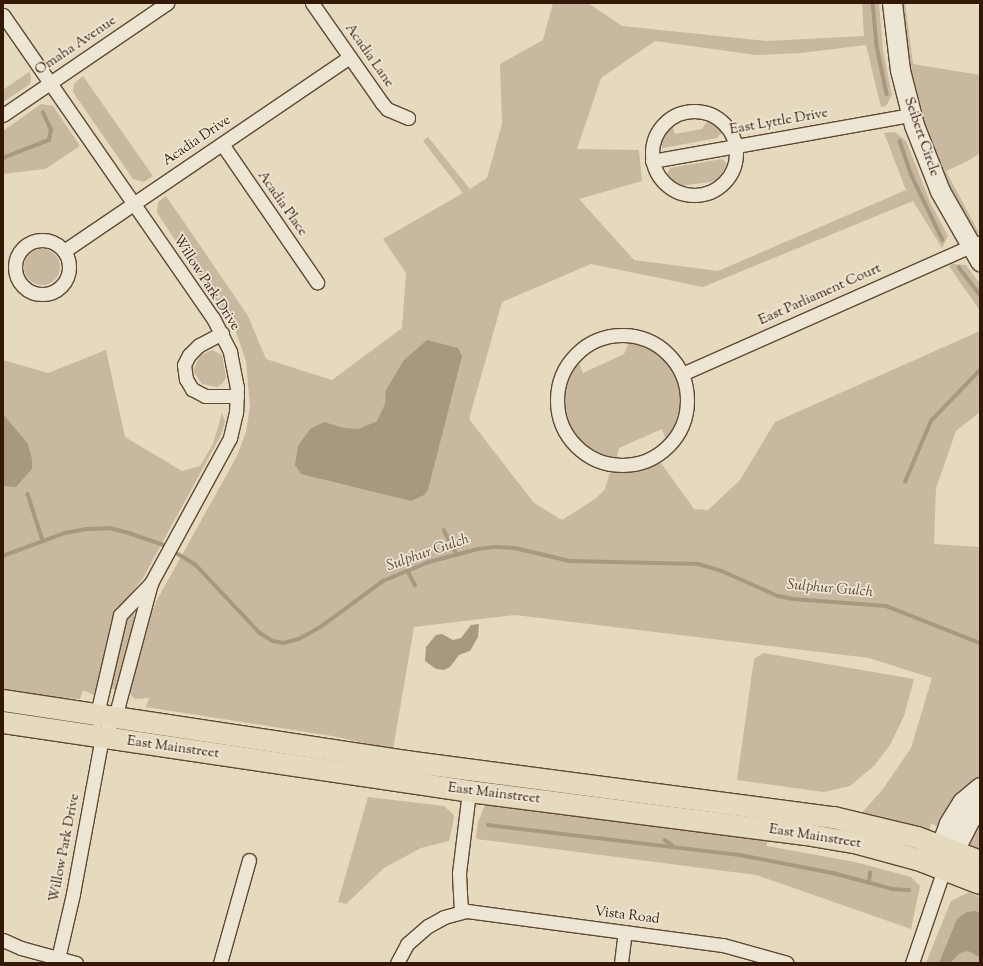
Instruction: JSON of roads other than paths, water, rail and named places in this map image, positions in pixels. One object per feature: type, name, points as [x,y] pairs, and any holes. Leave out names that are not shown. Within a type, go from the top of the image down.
[{"type":"main road","name":"East Mainstreet","points":[[3,700],[421,763],[833,818],[890,829],[948,848],[980,861]]},
{"type":"main road","name":"East Mainstreet","points":[[3,722],[470,791],[805,834],[880,849],[944,869],[980,883]]},
{"type":"street","name":"Omaha Avenue","points":[[3,115],[168,3]]},
{"type":"street","name":"Acadia Lane","points":[[312,3],[382,103],[388,109],[408,118]]},
{"type":"street","name":"Seibert Circle","points":[[892,3],[900,70],[911,116],[940,191],[977,250]]},
{"type":"street","name":"Willow Park Drive","points":[[3,15],[52,82],[222,333],[233,361],[237,396],[234,423],[228,444],[151,583],[106,716]]},
{"type":"street","name":"Acadia Drive","points":[[64,251],[349,57]]},
{"type":"street","points":[[700,112],[716,118],[729,130],[735,146],[735,164],[727,179],[705,194],[688,195],[672,189],[659,177],[652,161],[653,143],[660,127],[682,113],[700,112]]},
{"type":"street","name":"East Lyttle Drive","points":[[652,161],[911,116]]},
{"type":"street","name":"Acadia Place","points":[[222,144],[317,282]]},
{"type":"street","points":[[41,240],[54,243],[64,251],[69,268],[66,279],[58,288],[41,294],[30,291],[21,283],[15,265],[24,248],[41,240]]},
{"type":"street","name":"East Parliament Court","points":[[682,374],[977,250]]},
{"type":"street","points":[[222,333],[199,345],[189,355],[184,365],[186,379],[192,389],[205,396],[237,396]]},
{"type":"street","points":[[615,335],[645,339],[670,355],[682,374],[688,397],[685,420],[674,441],[648,460],[617,465],[594,459],[575,445],[562,425],[557,395],[563,373],[576,355],[594,341],[615,335]]},
{"type":"street","name":"Willow Park Drive","points":[[58,961],[73,894],[106,716],[120,615],[151,583]]},
{"type":"street","points":[[912,963],[944,869],[955,812],[970,794],[980,787]]},
{"type":"street","points":[[397,963],[407,944],[419,932],[444,917],[461,912],[459,873],[470,791]]},
{"type":"street","points":[[948,848],[980,808]]},
{"type":"street","points":[[220,963],[249,860]]},
{"type":"street","name":"Vista Road","points":[[461,912],[723,945],[782,962]]},
{"type":"street","points":[[621,963],[626,932]]},
{"type":"street","points":[[3,940],[58,961],[76,963]]},
{"type":"waterway","points":[[873,3],[877,46],[887,94]]},
{"type":"waterway","points":[[3,158],[49,140],[51,130],[43,113]]},
{"type":"waterway","points":[[900,141],[912,176],[943,240]]},
{"type":"waterway","points":[[959,267],[980,295]]},
{"type":"waterway","points":[[905,482],[931,421],[980,370]]},
{"type":"waterway","points":[[28,494],[43,541]]},
{"type":"waterway","name":"Sulphur Gulch","points":[[3,556],[65,533],[87,529],[110,528],[129,533],[163,545],[195,564],[260,633],[273,641],[283,643],[299,639],[322,626],[383,581],[429,562],[478,549],[495,547],[515,548],[570,561],[699,564],[722,571],[778,596],[793,599],[886,606],[980,643]]},
{"type":"waterway","points":[[444,530],[457,554]]},
{"type":"waterway","points":[[408,571],[415,585]]},
{"type":"waterway","points":[[488,825],[740,855],[833,873],[893,889],[909,890]]},
{"type":"waterway","points":[[665,840],[672,845]]},
{"type":"waterway","points":[[869,883],[870,873]]}]
